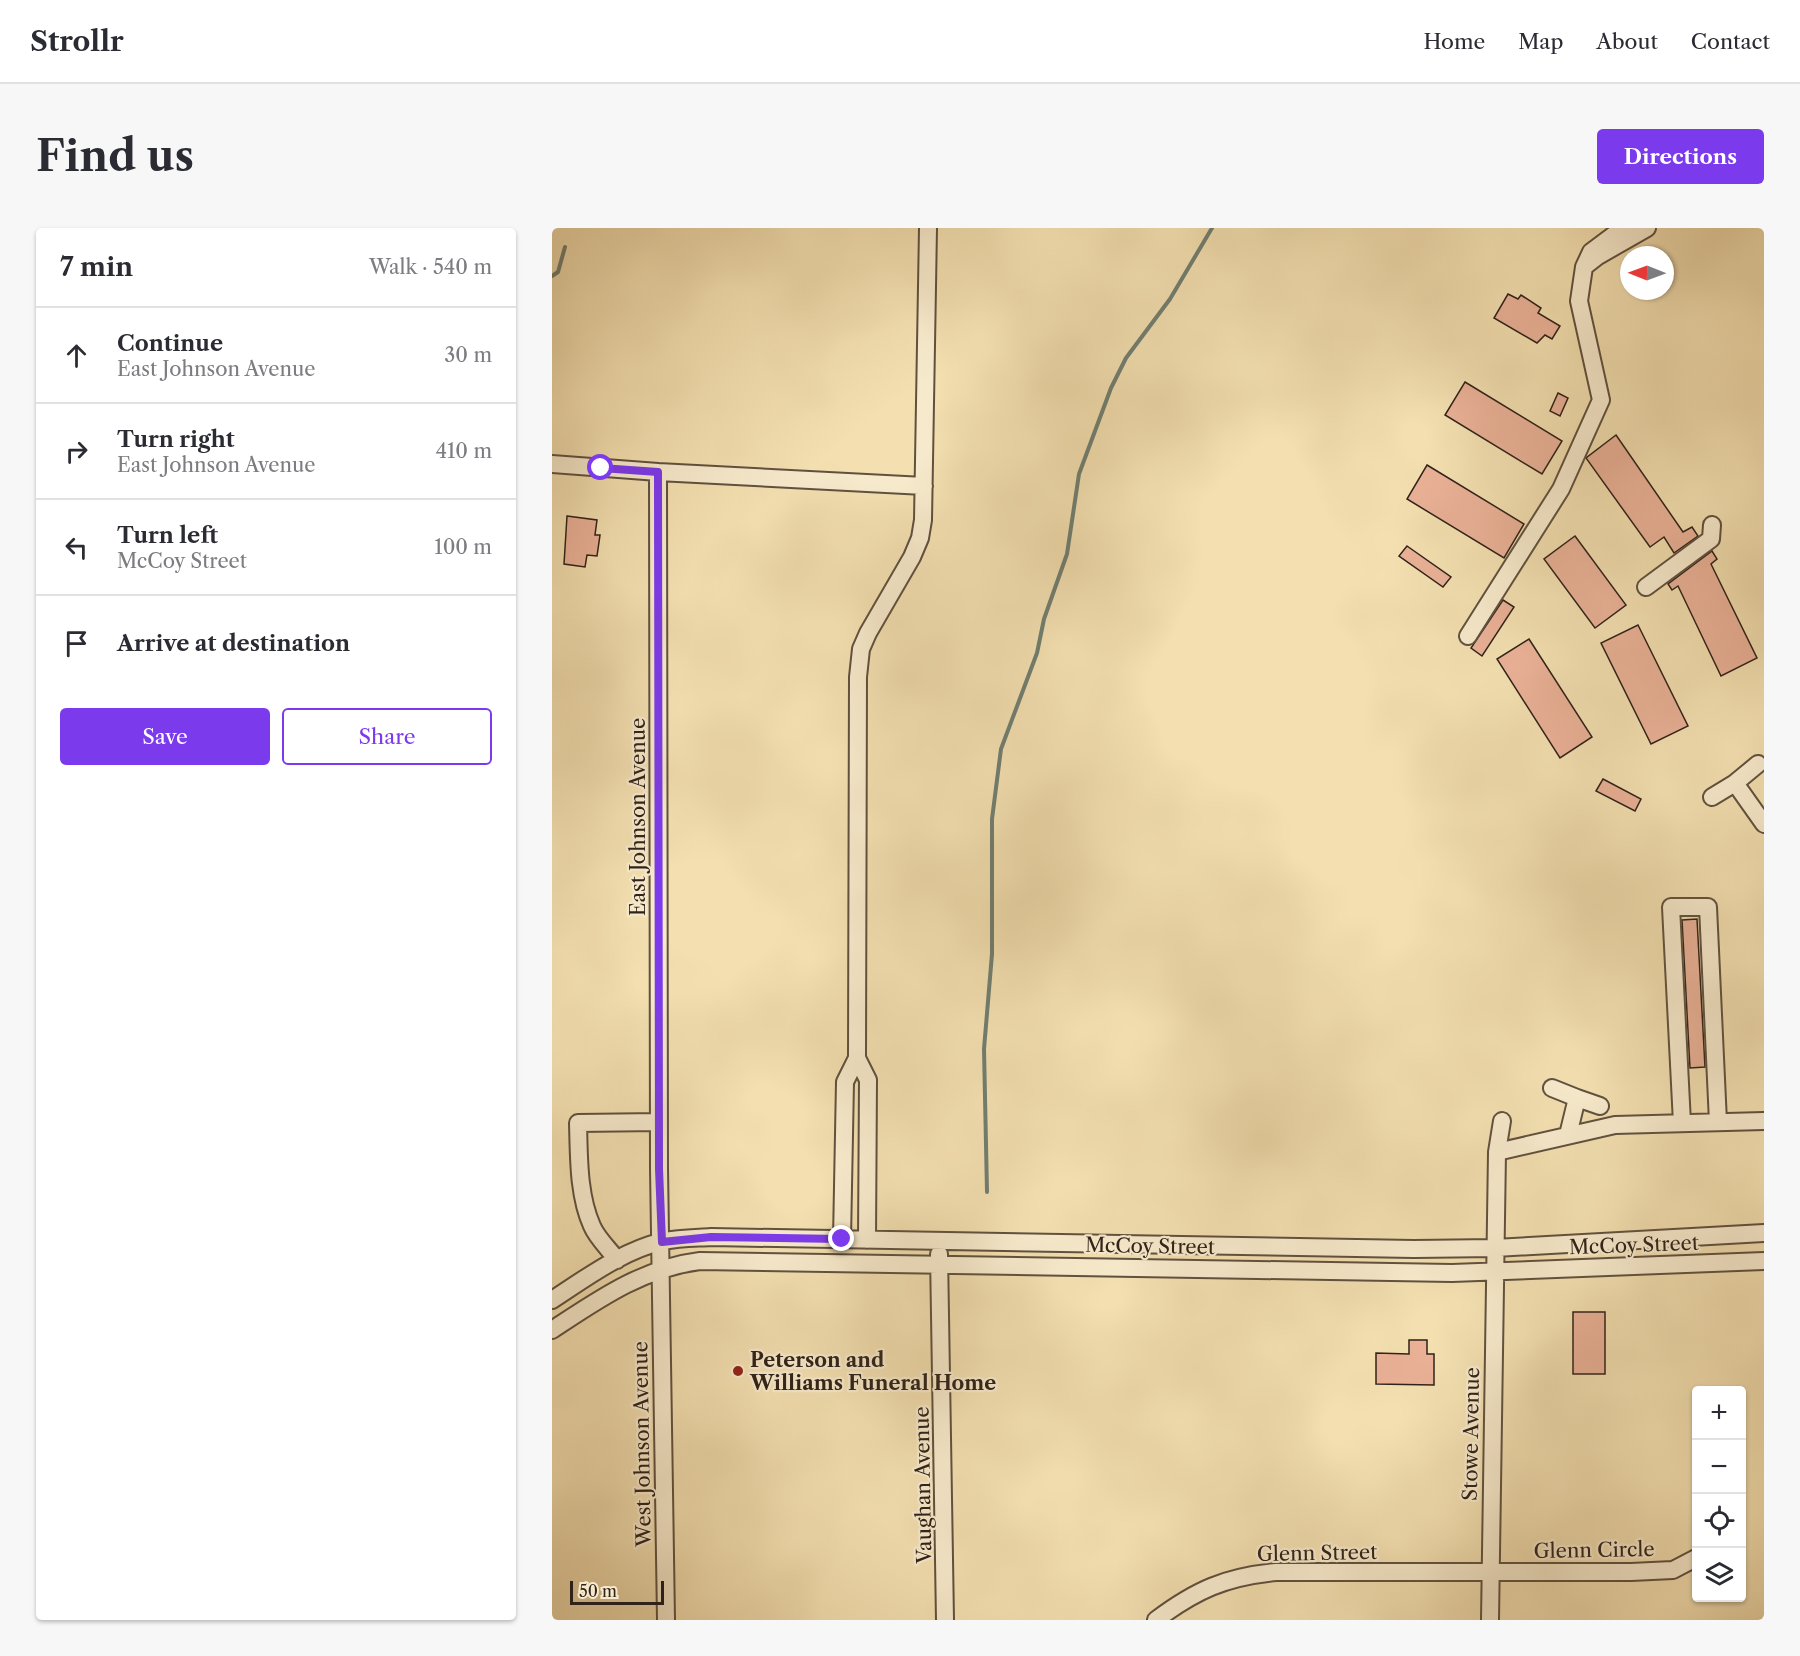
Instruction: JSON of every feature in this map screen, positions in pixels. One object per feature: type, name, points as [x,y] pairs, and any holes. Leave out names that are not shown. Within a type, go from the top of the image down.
[{"type":"street","points":[[842,1239],[845,1082],[857,1058],[858,677],[861,649],[868,633],[920,538],[924,486],[928,228]]},
{"type":"street","points":[[1468,636],[1561,489],[1601,400],[1579,301],[1584,267],[1591,252],[1623,228]]},
{"type":"street","points":[[1584,267],[1598,255],[1647,228]]},
{"type":"street","points":[[552,464],[924,486]]},
{"type":"street","name":"East Johnson Avenue","points":[[658,472],[659,1122],[662,1268]]},
{"type":"street","points":[[1646,587],[1711,539],[1712,525]]},
{"type":"street","points":[[1712,797],[1736,783],[1758,764]]},
{"type":"street","points":[[1736,783],[1764,824]]},
{"type":"street","points":[[1682,1123],[1671,907],[1708,907],[1718,1122]]},
{"type":"street","points":[[857,1058],[868,1080],[867,1240]]},
{"type":"street","points":[[1552,1088],[1600,1106]]},
{"type":"street","points":[[1568,1135],[1577,1098]]},
{"type":"street","points":[[1497,1152],[1615,1125],[1764,1121]]},
{"type":"street","points":[[618,1260],[592,1227],[585,1203],[578,1123],[659,1122]]},
{"type":"street","name":"Stowe Avenue","points":[[1490,1620],[1493,1272],[1497,1152],[1502,1122]]},
{"type":"street","name":"McCoy Street","points":[[552,1300],[618,1260],[662,1242],[711,1237],[1414,1250],[1495,1248],[1764,1233]]},
{"type":"street","name":"Vaughan Avenue","points":[[939,1241],[944,1440],[945,1620]]},
{"type":"street","name":"McCoy Street","points":[[552,1330],[608,1294],[662,1268],[700,1261],[1493,1272],[1764,1261]]},
{"type":"street","name":"West Johnson Avenue","points":[[662,1268],[661,1343],[666,1620]]},
{"type":"street","name":"Glenn Circle","points":[[1490,1573],[1673,1569],[1692,1560]]},
{"type":"street","name":"Glenn Street","points":[[1156,1620],[1207,1587],[1252,1574],[1276,1572],[1490,1573]]},
{"type":"building","points":[[1508,294],[1518,299],[1521,295],[1541,308],[1538,313],[1560,326],[1552,339],[1545,335],[1537,343],[1494,318]]},
{"type":"building","points":[[1465,382],[1562,441],[1542,474],[1445,415]]},
{"type":"building","points":[[1558,393],[1568,398],[1560,416],[1550,411]]},
{"type":"building","points":[[1616,435],[1683,532],[1692,527],[1698,536],[1674,553],[1664,537],[1650,547],[1586,458]]},
{"type":"building","points":[[1427,465],[1524,524],[1504,558],[1407,499]]},
{"type":"building","points":[[567,516],[597,520],[595,535],[600,535],[597,556],[587,555],[585,567],[564,564]]},
{"type":"building","points":[[1575,536],[1626,605],[1595,628],[1544,559]]},
{"type":"building","points":[[1407,546],[1451,577],[1443,587],[1399,556]]},
{"type":"building","points":[[1712,551],[1717,559],[1711,564],[1757,658],[1721,676],[1678,586],[1672,590],[1668,584]]},
{"type":"building","points":[[1503,600],[1514,607],[1482,656],[1471,648]]},
{"type":"building","points":[[1638,625],[1688,726],[1651,744],[1601,643]]},
{"type":"building","points":[[1529,639],[1592,737],[1560,758],[1497,659]]},
{"type":"building","points":[[1603,779],[1641,799],[1635,811],[1596,791]]},
{"type":"building","points":[[1697,919],[1705,1067],[1690,1068],[1682,920]]},
{"type":"building","points":[[1573,1312],[1605,1312],[1605,1374],[1573,1374]]},
{"type":"building","points":[[1409,1340],[1427,1340],[1427,1354],[1434,1354],[1434,1385],[1376,1384],[1376,1353],[1409,1354]]},
{"type":"waterway","points":[[987,1192],[984,1049],[992,954],[992,819],[1001,749],[1037,653],[1044,619],[1067,554],[1079,474],[1111,388],[1126,358],[1170,299],[1212,228]]},
{"type":"waterway","points":[[552,276],[558,272],[565,247]]},
{"type":"place","name":"Peterson and Williams Funeral Home","points":[[738,1371]]},
{"type":"route","points":[[601,468],[658,472],[659,1169],[662,1242],[711,1237],[842,1239]]}]
